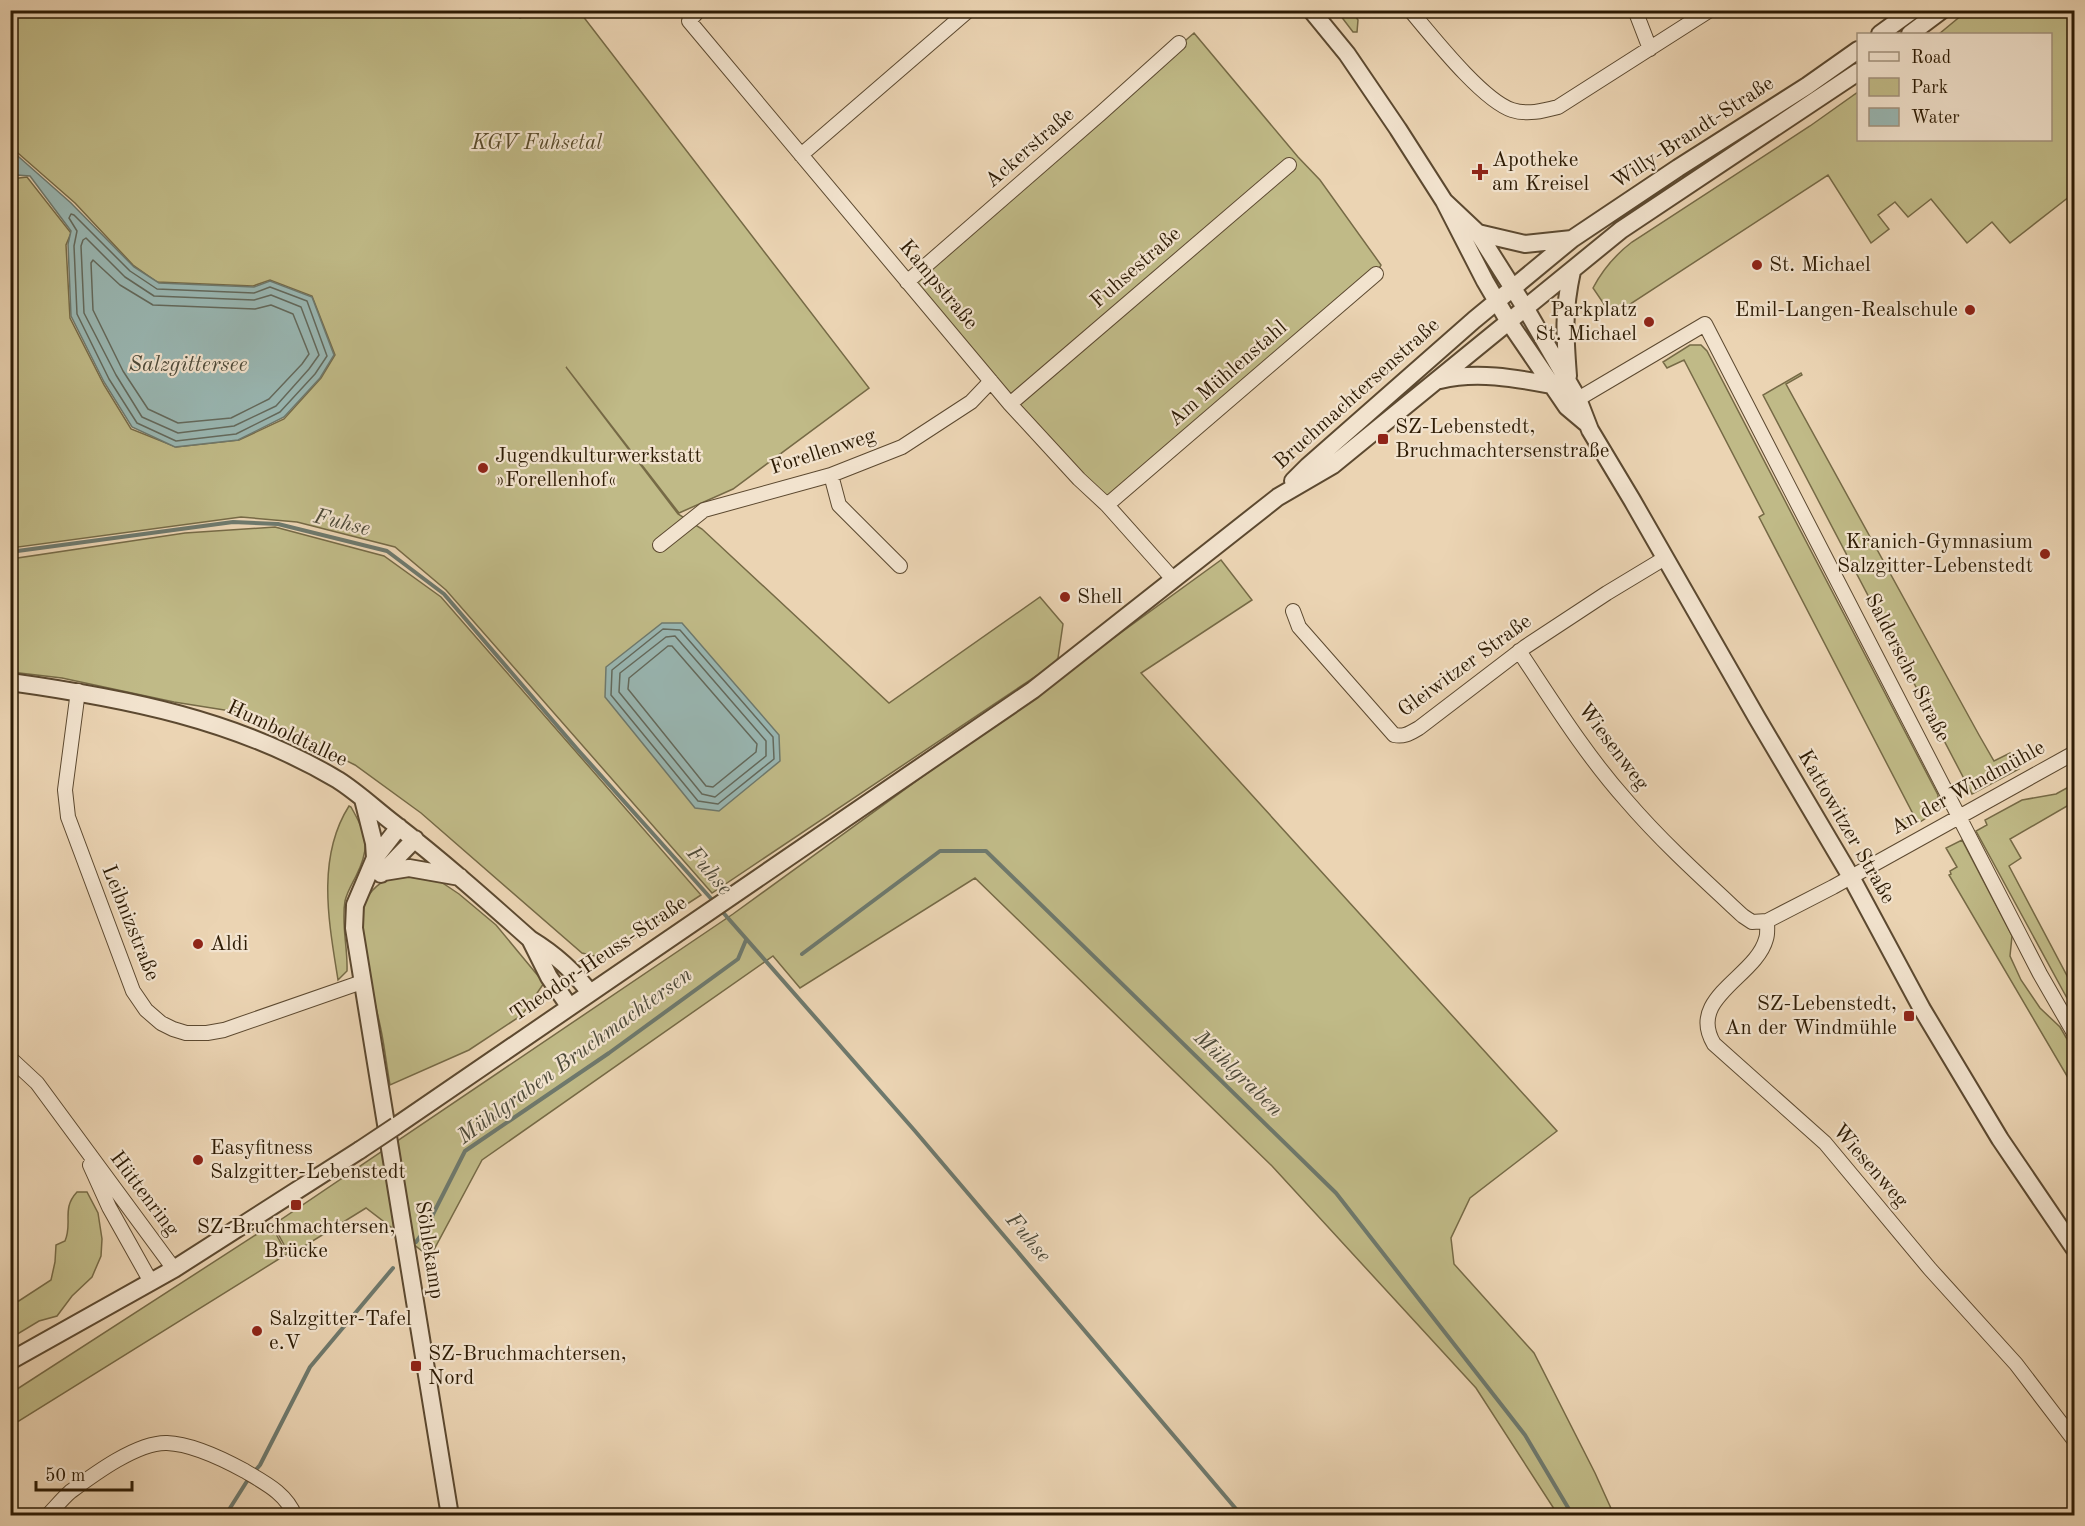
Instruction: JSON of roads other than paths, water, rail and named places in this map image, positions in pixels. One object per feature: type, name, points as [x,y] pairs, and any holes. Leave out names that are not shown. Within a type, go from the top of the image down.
[{"type":"street","name":"Kampstraße","points":[[699,10],[688,21],[1010,404],[1079,479],[1107,505],[1173,579]]},
{"type":"street","points":[[801,155],[969,10]]},
{"type":"street","name":"Kattowitzer Straße","points":[[1311,10],[1347,54],[1444,201],[1509,322],[1567,407],[1586,423]]},
{"type":"street","points":[[1410,10],[1489,98],[1512,110],[1531,113],[1558,108],[1710,10]]},
{"type":"street","points":[[1635,10],[1650,49]]},
{"type":"street","points":[[1881,33],[1913,10]]},
{"type":"street","points":[[1911,33],[1942,10]]},
{"type":"street","name":"Ackerstraße","points":[[907,282],[1179,44]]},
{"type":"street","name":"Willy-Brandt-Straße","points":[[1498,302],[1572,239],[1678,168],[1808,86],[1857,51]]},
{"type":"street","name":"Willy-Brandt-Straße","points":[[1509,322],[1621,230],[1857,73]]},
{"type":"street","name":"Fuhsestraße","points":[[1010,404],[1289,165]]},
{"type":"street","name":"Kattowitzer Straße","points":[[1444,201],[1478,233],[1526,309],[1568,380],[1578,399],[1586,423],[1851,877],[1922,1009],[1975,1098],[2074,1248]]},
{"type":"street","points":[[1478,233],[1525,244],[1572,239]]},
{"type":"street","points":[[1568,380],[1564,308],[1572,271]]},
{"type":"street","name":"Am Mühlenstahl","points":[[1107,505],[1376,274]]},
{"type":"street","name":"Bruchmachtersenstraße","points":[[1278,497],[1308,466],[1474,320],[1498,302]]},
{"type":"street","name":"Bruchmachtersenstraße","points":[[1278,497],[1333,465],[1509,322]]},
{"type":"street","name":"Saldersche Straße","points":[[1578,399],[1705,324],[2040,974],[2074,1033]]},
{"type":"street","points":[[1436,381],[1456,377],[1490,376],[1518,378],[1551,385]]},
{"type":"street","name":"Forellenweg","points":[[660,545],[704,510],[831,475],[902,447],[971,402],[991,381]]},
{"type":"street","points":[[831,475],[839,505],[900,566]]},
{"type":"street","name":"Theodor-Heuss-Straße","points":[[10,1360],[174,1269],[396,1126],[1033,690],[1278,497]]},
{"type":"street","name":"Gleiwitzer Straße","points":[[1293,611],[1299,627],[1394,735],[1401,736],[1408,735],[1419,728],[1519,651],[1607,592],[1665,558]]},
{"type":"street","name":"Wiesenweg","points":[[1519,651],[1592,759],[1666,845],[1743,916],[1752,922],[1767,921],[1766,939],[1758,954],[1714,1001],[1708,1014],[1708,1035],[1714,1044],[1825,1143],[1930,1269],[2016,1364],[2074,1440]]},
{"type":"street","name":"Humboldtallee","points":[[10,682],[78,691],[167,710],[243,734],[340,781],[461,877],[530,939],[545,948],[570,970],[590,993]]},
{"type":"street","name":"Leibnizstraße","points":[[78,691],[65,790],[68,817],[117,954],[133,992],[146,1010],[161,1023],[173,1029],[186,1033],[207,1034],[362,982]]},
{"type":"street","name":"An der Windmühle","points":[[1851,877],[2074,753]]},
{"type":"street","points":[[363,799],[379,865]]},
{"type":"street","name":"Söhlekamp","points":[[399,827],[379,865],[363,885],[355,905],[354,928],[450,1515]]},
{"type":"street","points":[[379,865],[415,839]]},
{"type":"street","points":[[379,865],[461,877]]},
{"type":"street","points":[[1767,921],[1851,877]]},
{"type":"street","name":"Humboldtallee","points":[[530,939],[549,977],[569,1006]]},
{"type":"street","name":"Hüttenring","points":[[10,1058],[37,1083],[174,1269]]},
{"type":"street","name":"Hüttenring","points":[[81,1144],[109,1207],[150,1282]]},
{"type":"street","points":[[47,1515],[68,1494],[110,1465],[144,1447],[164,1443],[179,1444],[239,1468],[281,1494],[291,1504],[295,1515]]},
{"type":"water","name":"Salzgittersee","points":[[11,150],[71,203],[134,267],[159,283],[254,287],[270,281],[312,297],[334,355],[320,378],[284,417],[238,440],[175,447],[132,427],[104,382],[71,316],[68,244],[71,231],[30,176],[17,175],[11,178]]},
{"type":"water","points":[[662,623],[682,623],[779,735],[780,761],[719,811],[695,808],[605,697],[606,667]]},
{"type":"waterway","name":"Fuhse","points":[[10,552],[233,522],[278,524],[387,551],[444,594],[578,750],[715,903]]},
{"type":"waterway","name":"Mühlgraben","points":[[802,954],[940,851],[986,851],[1336,1193],[1525,1435],[1573,1516]]},
{"type":"waterway","name":"Fuhse","points":[[720,909],[915,1131],[1242,1516]]},
{"type":"waterway","name":"Mühlgraben Bruchmachtersen","points":[[416,1242],[425,1230],[465,1151],[609,1053],[738,959],[746,940]]},
{"type":"waterway","name":"Mühlgraben Bruchmachtersen","points":[[254,1472],[260,1465],[310,1367],[393,1268]]},
{"type":"waterway","name":"Mühlgraben Bruchmachtersen","points":[[225,1516],[249,1478]]},
{"type":"place","name":"Apotheke am Kreisel","points":[[1480,172]]},
{"type":"place","name":"St. Michael","points":[[1757,265]]},
{"type":"place","name":"Emil-Langen-Realschule","points":[[1970,310]]},
{"type":"place","name":"Parkplatz St. Michael","points":[[1649,322]]},
{"type":"place","name":"SZ-Lebenstedt, Bruchmachtersenstraße","points":[[1383,439]]},
{"type":"place","name":"Jugendkulturwerkstatt »Forellenhof«","points":[[483,468]]},
{"type":"place","name":"Kranich-Gymnasium Salzgitter-Lebenstedt","points":[[2045,554]]},
{"type":"place","name":"Shell","points":[[1065,597]]},
{"type":"place","name":"Aldi","points":[[198,944]]},
{"type":"place","name":"SZ-Lebenstedt, An der Windmühle","points":[[1909,1016]]},
{"type":"place","name":"Easyfitness Salzgitter-Lebenstedt","points":[[198,1160]]},
{"type":"place","name":"SZ-Bruchmachtersen, Brücke","points":[[296,1205]]},
{"type":"place","name":"Salzgitter-Tafel e.V","points":[[257,1331]]},
{"type":"place","name":"SZ-Bruchmachtersen, Nord","points":[[416,1366]]},
{"type":"park label","name":"KGV Fuhsetal","points":[[537,143]]}]
